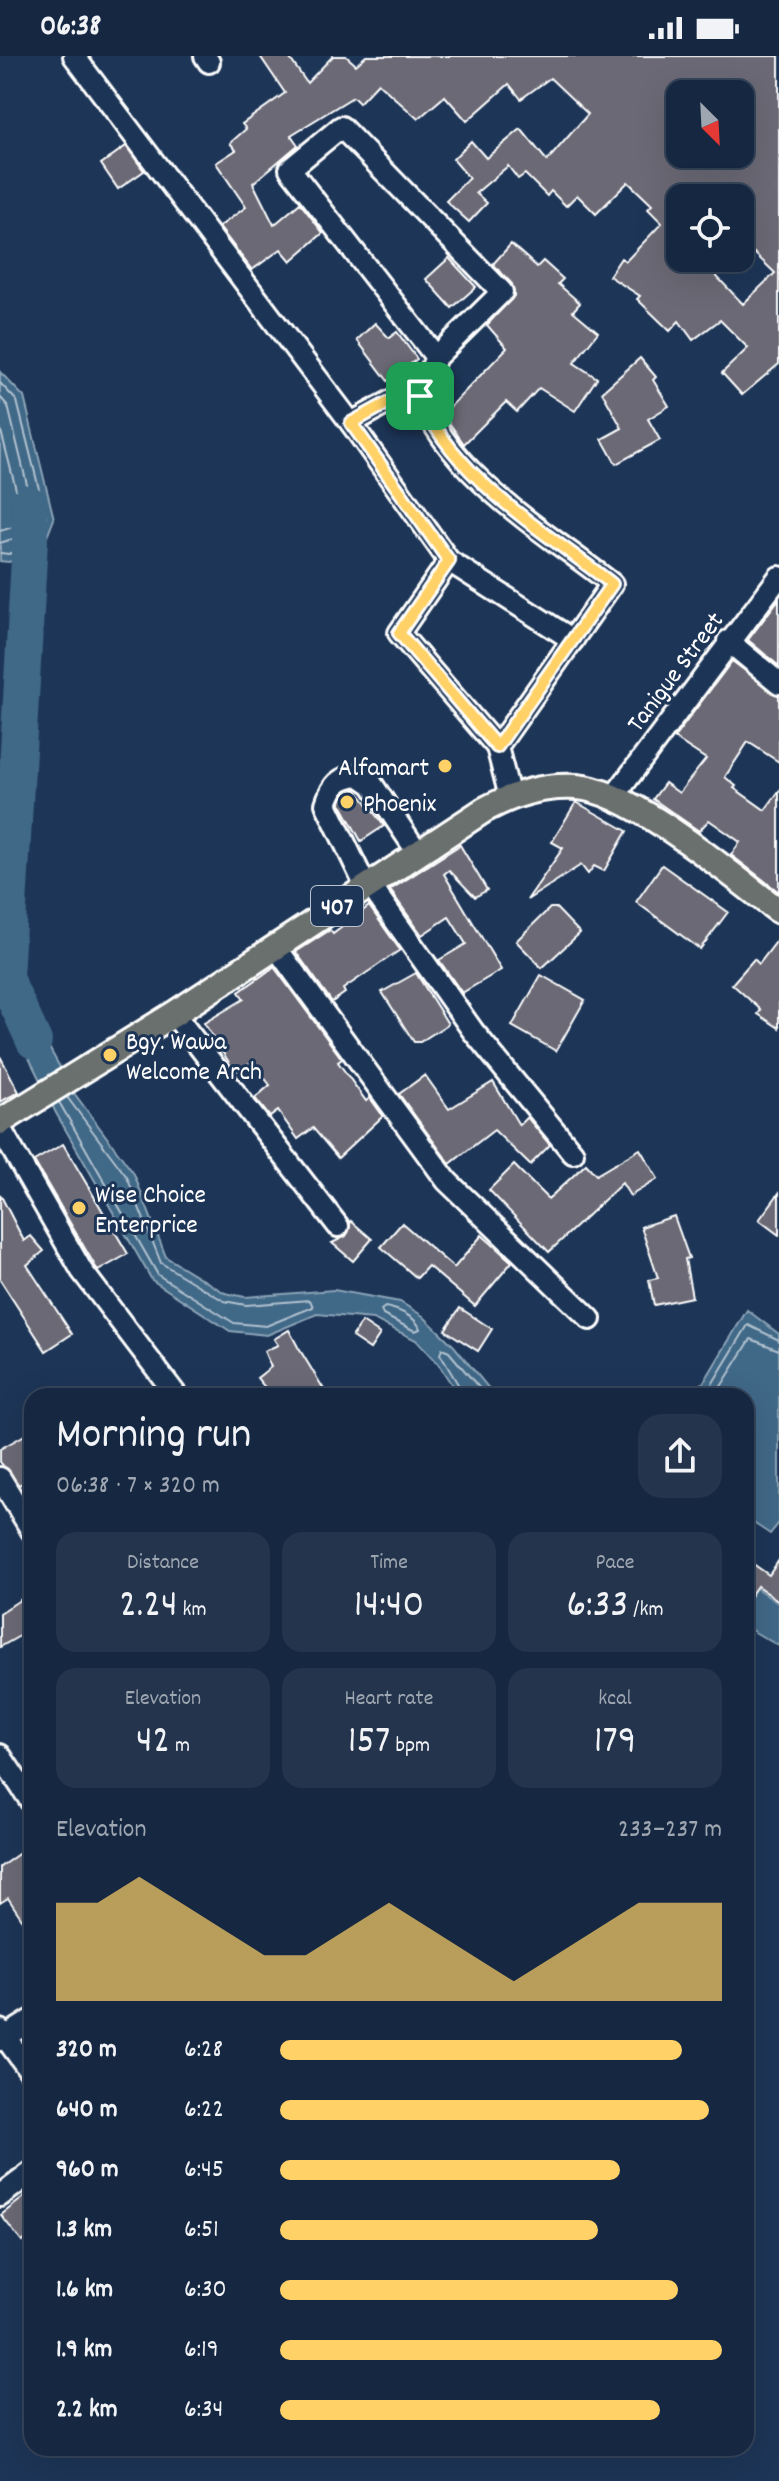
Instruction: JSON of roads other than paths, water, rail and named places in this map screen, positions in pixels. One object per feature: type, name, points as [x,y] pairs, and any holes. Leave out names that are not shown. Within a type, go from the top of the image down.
[{"type":"main road","name":"407","points":[[0,1125],[418,853],[510,797],[535,788],[579,787],[613,798],[673,833],[779,911]]},
{"type":"street","points":[[74,56],[351,423],[449,561],[573,640]]},
{"type":"street","points":[[436,357],[290,169],[341,127],[502,292],[436,357],[420,396],[430,424],[468,471],[612,584],[497,747]]},
{"type":"street","points":[[351,423],[395,399],[420,396]]},
{"type":"street","points":[[449,561],[399,633],[497,747],[510,797]]},
{"type":"street","name":"Tanigue Street","points":[[613,798],[779,577]]},
{"type":"street","points":[[728,641],[779,683]]},
{"type":"street","points":[[418,853],[372,784],[359,775],[344,777],[331,788],[326,804],[368,886],[473,1031],[573,1153]]},
{"type":"street","points":[[275,946],[447,1181],[590,1319]]},
{"type":"street","points":[[174,1014],[338,1226]]},
{"type":"street","points":[[0,1125],[82,1271],[171,1388]]},
{"type":"street","points":[[0,1478],[24,1518]]},
{"type":"street","points":[[0,1755],[24,1791]]},
{"type":"street","points":[[24,2024],[2,2036],[24,2064]]},
{"type":"street","points":[[0,2196],[24,2178]]},
{"type":"water","points":[[0,372],[24,397],[54,519],[43,547],[9,562],[0,561]]},
{"type":"water","points":[[17,989],[74,1093],[134,1174],[166,1257],[225,1293],[245,1297],[334,1290],[400,1302],[423,1316],[454,1346],[488,1388],[454,1388],[439,1365],[416,1340],[373,1319],[317,1314],[267,1335],[230,1331],[152,1280],[56,1113],[9,1017]]},
{"type":"water","points":[[747,1310],[779,1334],[779,1523],[770,1534],[754,1523],[754,1388],[695,1388],[704,1382]]},
{"type":"water","points":[[754,1587],[779,1604],[779,1646],[754,1632]]},
{"type":"waterway","points":[[28,503],[30,541],[5,978],[34,1041]]},
{"type":"waterway","points":[[0,978],[5,978]]},
{"type":"place","name":"Alfamart","points":[[445,766]]},
{"type":"place","name":"Phoenix","points":[[347,802]]},
{"type":"place","name":"Bgy. Wawa Welcome Arch","points":[[110,1055]]},
{"type":"place","name":"Wise Choice Enterprice","points":[[79,1208]]}]
